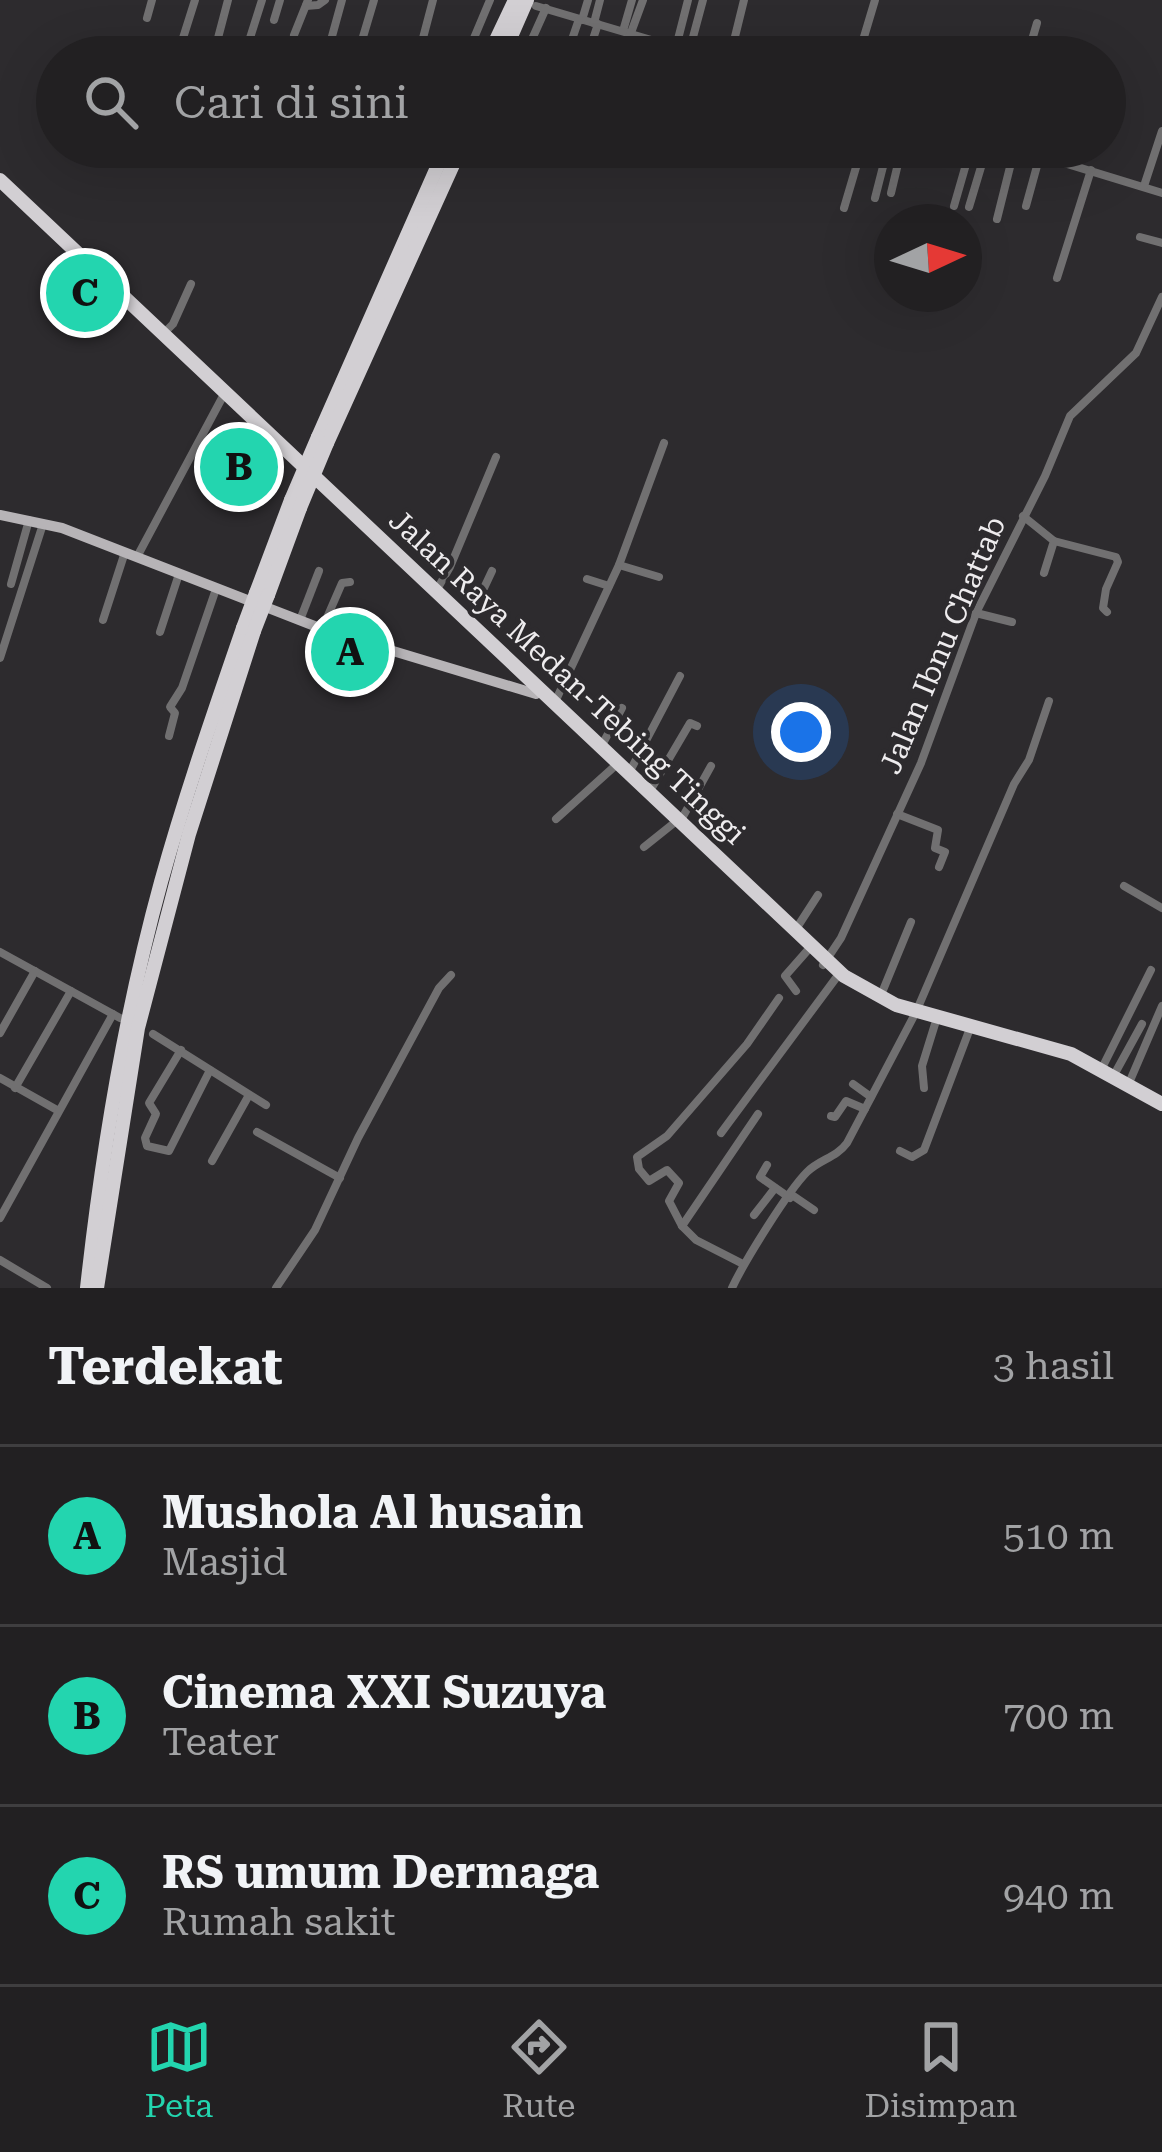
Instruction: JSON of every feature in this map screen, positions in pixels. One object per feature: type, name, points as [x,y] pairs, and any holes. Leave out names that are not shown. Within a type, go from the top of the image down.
[{"type":"highway","points":[[498,36],[514,0]]},
{"type":"highway","points":[[518,36],[541,6]]},
{"type":"highway","points":[[87,1288],[126,1041],[160,886],[198,758],[295,504],[437,168]]},
{"type":"highway","points":[[323,440],[451,168]]},
{"type":"highway","name":"Jalan Raya Medan-Tebing Tinggi","points":[[0,180],[469,620],[806,951],[914,1015],[1047,1054],[1162,1107]]},
{"type":"highway","name":"Jalan Raya Medan-Tebing Tinggi","points":[[0,192],[517,683],[555,702],[650,790],[677,822],[795,931],[836,978],[878,1005],[1045,1045],[1108,1071],[1162,1107]]},
{"type":"highway","points":[[97,1288],[138,1028],[249,629]]},
{"type":"main road","points":[[0,514],[132,553],[322,629],[517,683]]},
{"type":"street","points":[[146,18],[152,0]]},
{"type":"street","points":[[184,36],[195,0]]},
{"type":"street","points":[[219,36],[228,0]]},
{"type":"street","points":[[251,36],[262,0]]},
{"type":"street","points":[[274,20],[280,0]]},
{"type":"street","points":[[294,35],[307,3],[319,5],[325,0]]},
{"type":"street","points":[[332,36],[343,0]]},
{"type":"street","points":[[363,36],[374,0]]},
{"type":"street","points":[[424,36],[433,0]]},
{"type":"street","points":[[475,36],[490,0]]},
{"type":"street","points":[[531,36],[541,6],[556,0]]},
{"type":"street","points":[[574,36],[588,0]]},
{"type":"street","points":[[593,36],[601,0]]},
{"type":"street","points":[[626,36],[632,0]]},
{"type":"street","points":[[627,32],[643,0]]},
{"type":"street","points":[[679,36],[688,0]]},
{"type":"street","points":[[694,36],[703,0]]},
{"type":"street","points":[[735,36],[744,0]]},
{"type":"street","points":[[864,36],[875,0]]},
{"type":"street","points":[[541,6],[639,36]]},
{"type":"street","points":[[1032,36],[1036,22]]},
{"type":"street","points":[[1144,186],[1162,131]]},
{"type":"street","points":[[844,208],[856,168]]},
{"type":"street","points":[[875,198],[883,168]]},
{"type":"street","points":[[891,193],[897,168]]},
{"type":"street","points":[[955,204],[965,168]]},
{"type":"street","points":[[970,204],[981,168]]},
{"type":"street","points":[[997,219],[1009,168]]},
{"type":"street","points":[[1026,206],[1036,168]]},
{"type":"street","points":[[1084,168],[1162,193]]},
{"type":"street","points":[[1057,278],[1091,170]]},
{"type":"street","points":[[1140,237],[1162,243]]},
{"type":"street","points":[[163,334],[173,324],[191,284]]},
{"type":"street","name":"Jalan Ibnu Chattab","points":[[825,963],[897,814],[978,608],[996,579],[1070,416],[1136,353],[1162,297]]},
{"type":"street","points":[[103,620],[132,553],[222,398]]},
{"type":"street","points":[[555,702],[619,565],[664,443]]},
{"type":"street","points":[[436,590],[451,567],[496,458]]},
{"type":"street","points":[[1023,516],[1054,541],[1118,559],[1104,596],[1107,612]]},
{"type":"street","points":[[11,584],[28,520]]},
{"type":"street","points":[[0,658],[43,523]]},
{"type":"street","points":[[1044,572],[1054,541]]},
{"type":"street","points":[[619,565],[659,577]]},
{"type":"street","points":[[300,620],[319,571]]},
{"type":"street","points":[[469,620],[492,571]]},
{"type":"street","points":[[160,632],[179,573]]},
{"type":"street","points":[[587,579],[609,586]]},
{"type":"street","points":[[322,629],[342,583],[350,582]]},
{"type":"street","points":[[170,736],[175,716],[170,707],[182,688],[216,589]]},
{"type":"street","points":[[978,608],[987,616],[1012,622]]},
{"type":"street","points":[[556,819],[623,769],[680,676]]},
{"type":"street","points":[[732,1288],[743,1264],[808,1171],[843,1149],[872,1097],[1029,760],[1049,701]]},
{"type":"street","points":[[602,745],[622,708]]},
{"type":"street","points":[[650,790],[690,723],[697,726]]},
{"type":"street","points":[[644,847],[677,822],[711,766]]},
{"type":"street","points":[[897,814],[938,830],[934,848],[945,852]]},
{"type":"street","points":[[939,868],[952,836]]},
{"type":"street","points":[[1124,886],[1162,908]]},
{"type":"street","points":[[795,931],[818,895]]},
{"type":"street","points":[[880,997],[911,922]]},
{"type":"street","points":[[796,992],[784,976],[806,951]]},
{"type":"street","points":[[0,952],[116,1016],[57,1110],[0,1218]]},
{"type":"street","points":[[1108,1071],[1151,970]]},
{"type":"street","points":[[0,1033],[35,971]]},
{"type":"street","points":[[276,1288],[315,1230],[418,1026],[451,975]]},
{"type":"street","points":[[721,1133],[836,978]]},
{"type":"street","points":[[15,1088],[71,991]]},
{"type":"street","points":[[743,1264],[696,1240],[682,1226],[669,1203],[680,1184],[668,1170],[649,1181],[637,1157],[667,1136],[747,1044],[779,998]]},
{"type":"street","points":[[1130,1083],[1162,1006]]},
{"type":"street","points":[[924,1088],[922,1066],[935,1024]]},
{"type":"street","points":[[1108,1071],[1142,1024]]},
{"type":"street","points":[[899,1151],[912,1157],[924,1150],[968,1031]]},
{"type":"street","points":[[153,1034],[266,1105]]},
{"type":"street","points":[[181,1050],[149,1102],[156,1114],[144,1142],[162,1152],[171,1148],[211,1070]]},
{"type":"street","points":[[0,1078],[57,1110]]},
{"type":"street","points":[[853,1084],[872,1097]]},
{"type":"street","points":[[212,1161],[249,1095]]},
{"type":"street","points":[[831,1116],[836,1117],[846,1101],[865,1109]]},
{"type":"street","points":[[682,1226],[758,1114]]},
{"type":"street","points":[[257,1132],[340,1178]]},
{"type":"street","points":[[767,1165],[759,1175],[814,1210]]},
{"type":"street","points":[[754,1215],[775,1188]]},
{"type":"street","points":[[0,1260],[47,1288]]},
{"type":"place","name":"RS umum Dermaga","points":[[85,293]]},
{"type":"place","name":"Cinema XXI Suzuya","points":[[239,467]]},
{"type":"place","name":"Mushola Al husain","points":[[350,652]]}]
